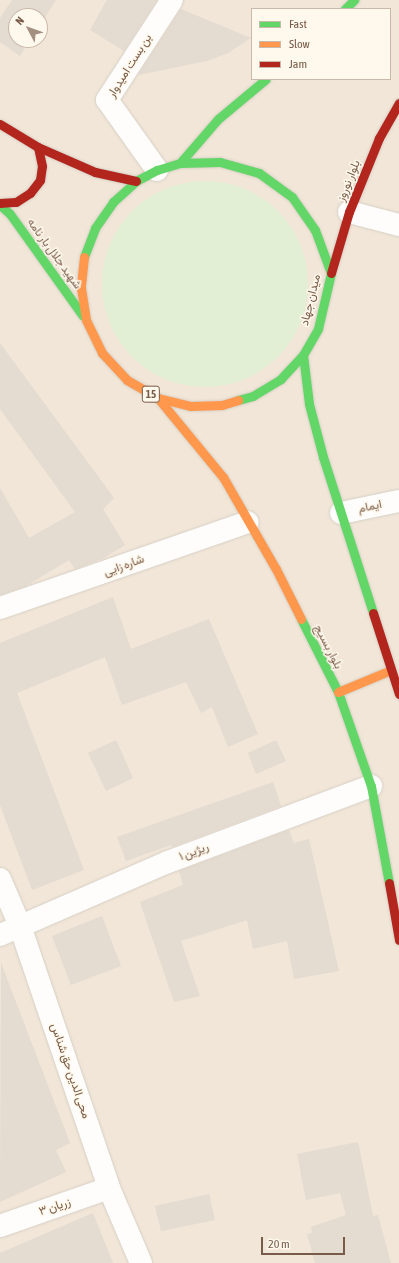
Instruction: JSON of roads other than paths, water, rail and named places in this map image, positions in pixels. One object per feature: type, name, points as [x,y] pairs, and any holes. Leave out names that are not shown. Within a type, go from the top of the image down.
[{"type":"main road","points":[[346,8],[354,0]]},
{"type":"main road","points":[[180,163],[218,119],[265,80]]},
{"type":"main road","name":"بلوار نوروز","points":[[331,273],[349,212],[379,138],[399,103]]},
{"type":"main road","points":[[0,124],[38,148],[95,172],[136,181]]},
{"type":"main road","points":[[0,204],[16,202],[30,192],[40,180],[42,166],[38,148]]},
{"type":"main road","name":"میدان جهاد","points":[[220,162],[259,173],[292,197],[315,230],[331,273],[318,329],[303,356],[281,380],[253,396],[222,405],[190,406],[158,398],[127,380],[107,358],[86,320],[82,281],[84,257],[94,228],[113,202],[136,181],[157,170],[180,163],[220,162]]},
{"type":"main road","name":"شهید جلال بار نامه","points":[[0,204],[10,214],[86,320]]},
{"type":"main road","points":[[303,356],[309,404],[399,694]]},
{"type":"main road","name":"بلوار بسیج","points":[[158,398],[223,477],[276,569],[338,692],[371,786],[399,940]]},
{"type":"main road","points":[[338,692],[391,670]]},
{"type":"street","name":"بن بست امیدوار","points":[[157,170],[107,100],[172,0]]},
{"type":"street","points":[[349,212],[399,225]]},
{"type":"street","name":"ایمام","points":[[342,513],[399,501]]},
{"type":"street","name":"شاره زایی","points":[[0,608],[248,522]]},
{"type":"street","name":"ریژین ۱","points":[[0,935],[168,862],[371,786]]},
{"type":"street","name":"محی الدین حق شناس","points":[[0,879],[20,926],[110,1188],[141,1263]]},
{"type":"street","name":"زریان ۳","points":[[0,1226],[110,1188]]}]
